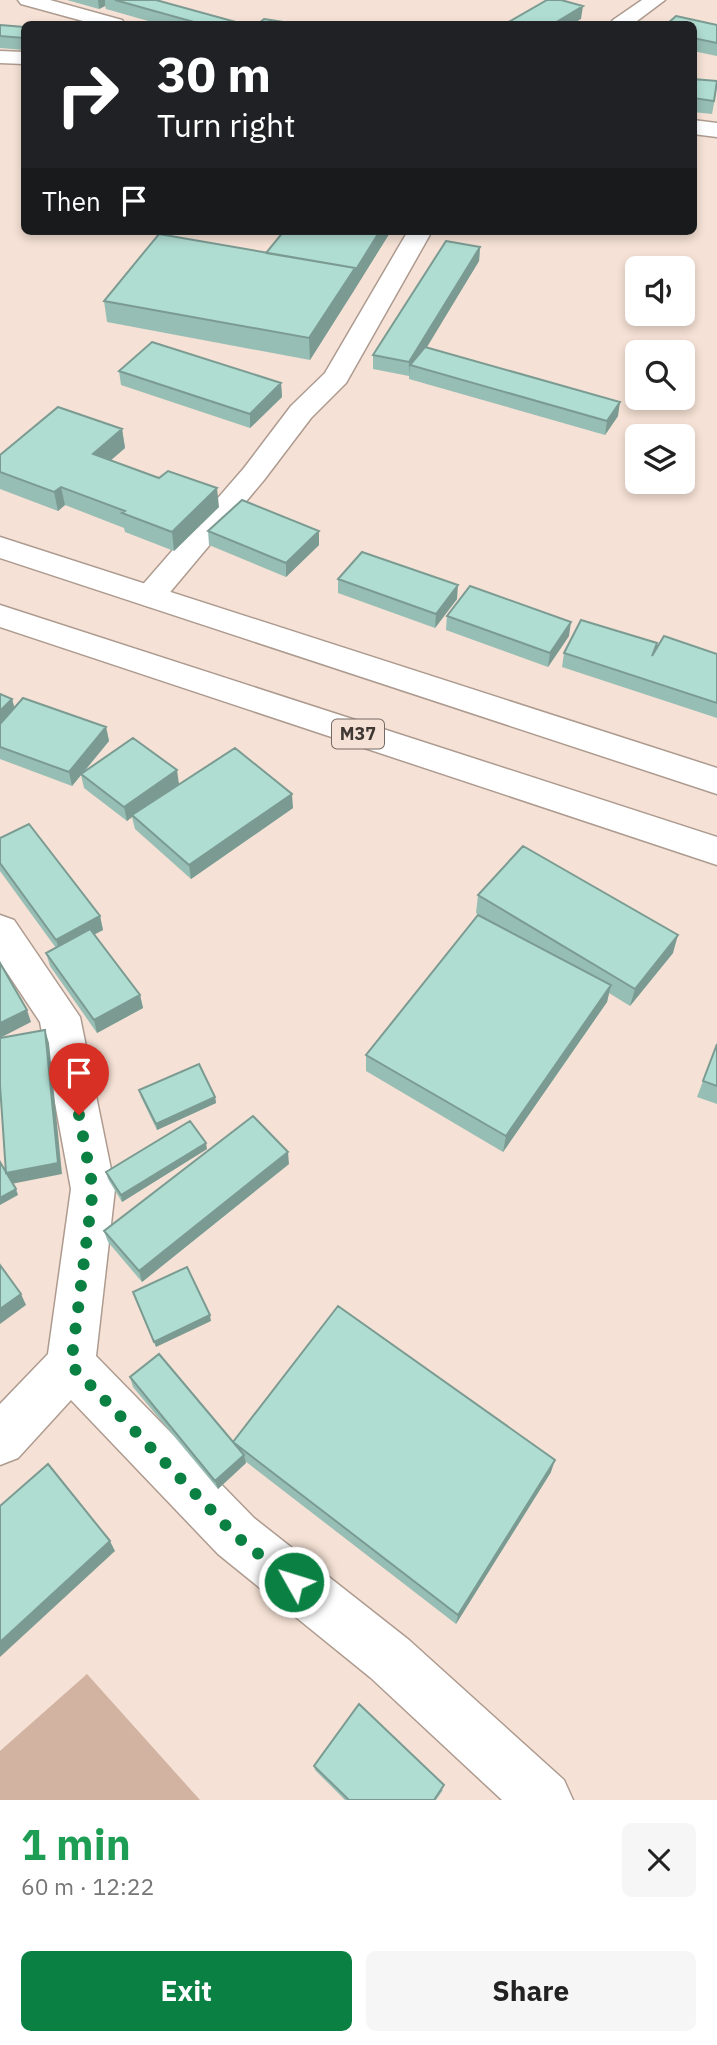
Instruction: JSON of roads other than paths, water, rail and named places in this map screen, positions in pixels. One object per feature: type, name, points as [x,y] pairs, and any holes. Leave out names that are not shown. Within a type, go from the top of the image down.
[{"type":"main road","points":[[28,0],[104,21]]},
{"type":"main road","points":[[624,21],[655,0]]},
{"type":"main road","points":[[0,57],[21,58]]},
{"type":"main road","points":[[697,128],[717,130]]},
{"type":"main road","points":[[150,596],[254,474],[301,412],[336,377],[418,235]]},
{"type":"main road","points":[[0,547],[717,781]]},
{"type":"main road","name":"M37","points":[[0,616],[717,851]]},
{"type":"main road","points":[[0,931],[60,1017],[93,1189],[71,1365],[0,1440]]},
{"type":"main road","points":[[71,1365],[236,1536],[390,1659],[544,1800]]}]
